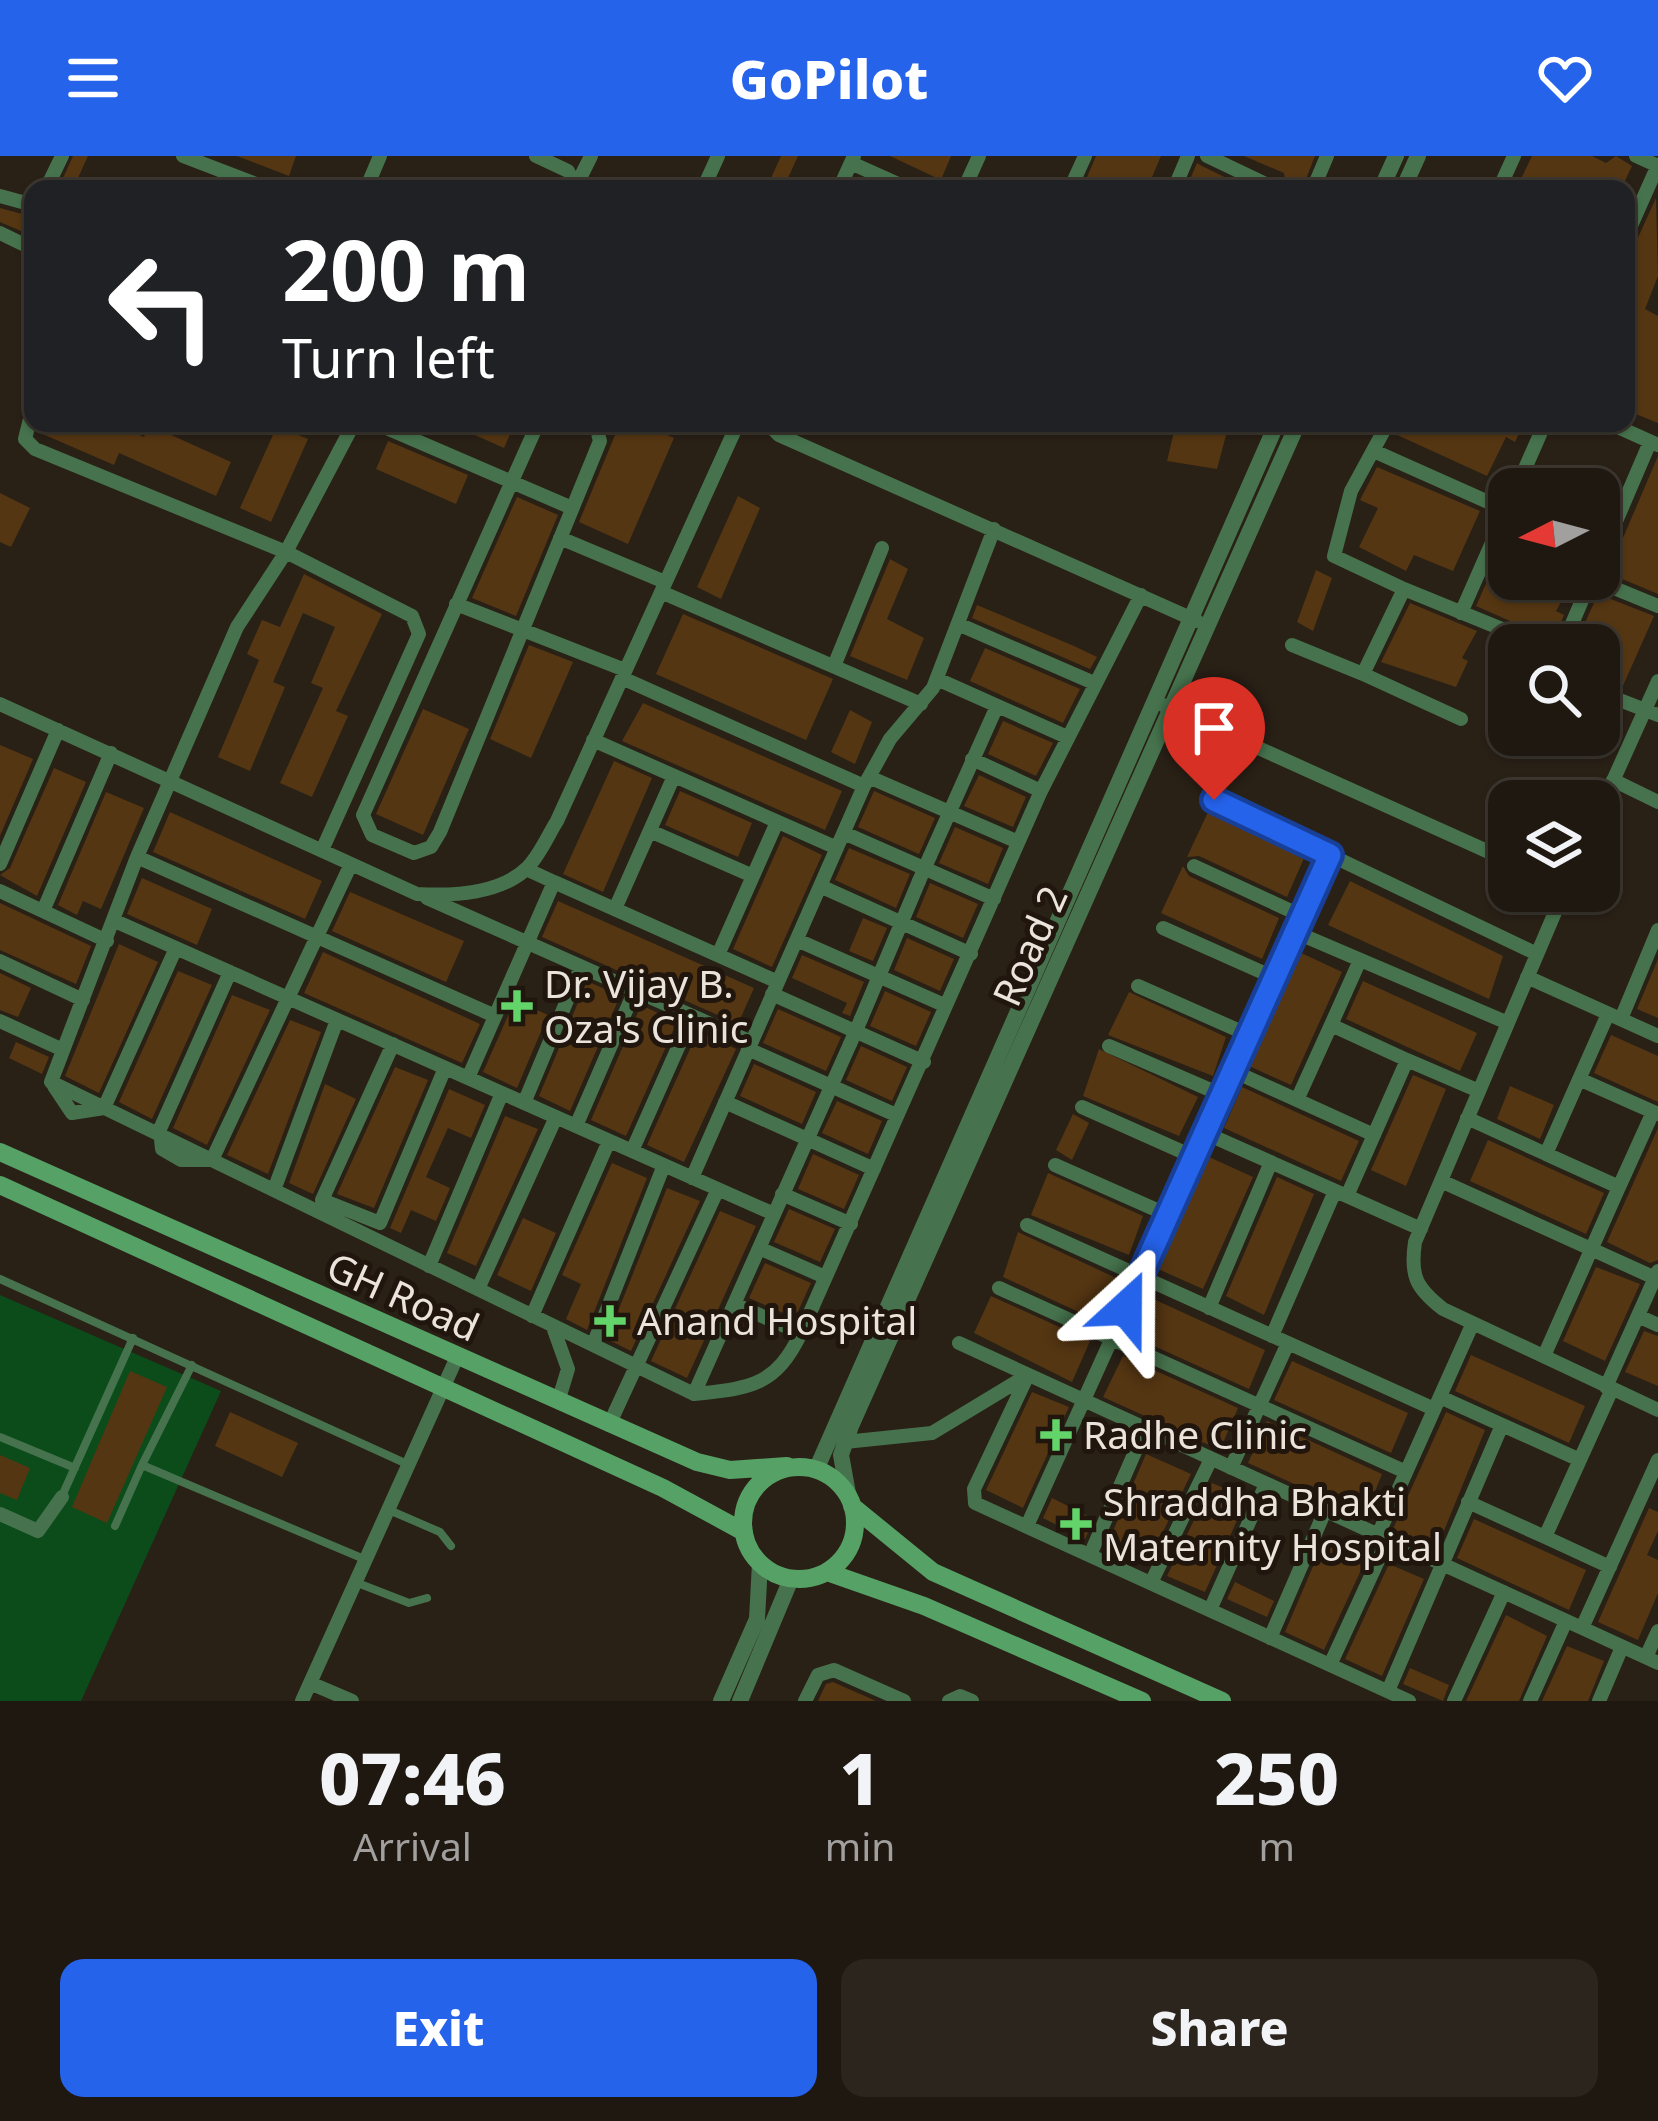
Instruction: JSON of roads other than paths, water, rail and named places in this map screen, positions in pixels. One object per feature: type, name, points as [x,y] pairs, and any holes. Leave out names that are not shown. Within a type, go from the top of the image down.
[{"type":"main road","name":"GH Road","points":[[0,1152],[609,1425],[730,1471],[787,1466]]},
{"type":"main road","name":"GH Road","points":[[0,1185],[663,1488],[744,1532]]},
{"type":"main road","points":[[1142,1701],[924,1606],[827,1572],[791,1579],[760,1563],[744,1532],[749,1499],[758,1485],[787,1466],[816,1470],[933,1573],[1222,1701]]},
{"type":"main road","points":[[827,1572],[851,1544],[850,1502]]},
{"type":"street","points":[[183,156],[245,180]]},
{"type":"street","points":[[536,156],[568,171],[572,180]]},
{"type":"street","points":[[1207,156],[1257,180]]},
{"type":"street","points":[[1635,217],[1658,165],[1636,156]]},
{"type":"street","points":[[852,159],[892,180]]},
{"type":"street","points":[[27,432],[25,439],[35,449],[286,552],[412,616],[419,634],[323,848]]},
{"type":"street","points":[[161,1135],[104,1108],[72,1113],[51,1082],[137,857],[236,627],[286,552],[346,432]]},
{"type":"street","points":[[396,432],[572,508]]},
{"type":"street","points":[[534,432],[363,815],[372,835],[414,853],[424,853],[440,832],[600,441],[598,432]]},
{"type":"street","points":[[417,894],[457,896],[526,869],[557,821],[734,432]]},
{"type":"street","points":[[775,432],[1198,622]]},
{"type":"street","name":"Road 2","points":[[850,1502],[841,1455],[845,1442],[1172,710],[1198,622],[1272,432]]},
{"type":"street","name":"Road 2","points":[[816,1470],[1155,700],[1293,432]]},
{"type":"street","points":[[1384,432],[1351,491],[1334,556],[1488,624]]},
{"type":"street","points":[[1525,468],[1540,432]]},
{"type":"street","points":[[1620,516],[1654,443]]},
{"type":"street","points":[[1376,452],[1488,499]]},
{"type":"street","points":[[692,1178],[867,781],[890,739],[937,679],[994,529]]},
{"type":"street","points":[[560,538],[921,704]]},
{"type":"street","points":[[834,666],[882,548]]},
{"type":"street","points":[[1461,613],[1488,564]]},
{"type":"street","points":[[1363,674],[1403,589]]},
{"type":"street","points":[[1620,590],[1658,606]]},
{"type":"street","points":[[230,972],[161,1135],[162,1149],[171,1156],[212,1160],[694,1394],[759,1384],[785,1365],[801,1333],[1041,791],[1141,595]]},
{"type":"street","points":[[455,604],[1018,842]]},
{"type":"street","points":[[958,624],[1094,682]]},
{"type":"street","points":[[1292,645],[1461,718]]},
{"type":"street","points":[[937,679],[1067,737]]},
{"type":"street","points":[[1613,780],[1652,712],[1658,681]]},
{"type":"street","points":[[1155,700],[1488,851]]},
{"type":"street","points":[[1620,700],[1652,712]]},
{"type":"street","points":[[694,1394],[998,706]]},
{"type":"street","points":[[1,708],[323,848],[896,1115]]},
{"type":"street","points":[[0,863],[58,730]]},
{"type":"street","points":[[593,740],[837,848]]},
{"type":"street","points":[[44,911],[111,753]]},
{"type":"street","points":[[972,759],[1041,791]]},
{"type":"street","points":[[615,909],[674,776]]},
{"type":"street","points":[[1620,783],[1658,802]]},
{"type":"street","points":[[1214,800],[1537,954]]},
{"type":"street","points":[[718,955],[777,822]]},
{"type":"street","points":[[650,831],[753,877]]},
{"type":"street","points":[[844,832],[994,899]]},
{"type":"street","points":[[1027,1526],[1330,855]]},
{"type":"street","points":[[137,857],[495,1016]]},
{"type":"street","points":[[212,1160],[351,864]]},
{"type":"street","points":[[1194,866],[1303,916]]},
{"type":"street","points":[[526,869],[718,955],[924,1062]]},
{"type":"street","points":[[468,1078],[554,882]]},
{"type":"street","points":[[820,886],[971,954]]},
{"type":"street","points":[[0,891],[107,941]]},
{"type":"street","points":[[1555,912],[1420,1229],[1411,1271],[1417,1286],[1443,1310],[1658,1410]]},
{"type":"street","points":[[115,921],[774,1214]]},
{"type":"street","points":[[1163,928],[1275,978]]},
{"type":"street","points":[[1546,1154],[1579,1079],[1658,930]]},
{"type":"street","points":[[1295,932],[1508,1023]]},
{"type":"street","points":[[796,940],[944,1005]]},
{"type":"street","points":[[104,1108],[176,948]]},
{"type":"street","points":[[1298,1100],[1360,960]]},
{"type":"street","points":[[0,961],[83,1000]]},
{"type":"street","points":[[524,1102],[581,967]]},
{"type":"street","points":[[1527,977],[1658,1036]]},
{"type":"street","points":[[1138,986],[1249,1035]]},
{"type":"street","points":[[576,1126],[634,990]]},
{"type":"street","points":[[632,1151],[692,1016]]},
{"type":"street","points":[[274,1190],[337,1020]]},
{"type":"street","points":[[0,1021],[63,1050]]},
{"type":"street","points":[[1331,1025],[1479,1091]]},
{"type":"street","points":[[393,1044],[322,1200],[356,1216],[380,1222],[446,1068]]},
{"type":"street","points":[[1108,1046],[1222,1095]]},
{"type":"street","points":[[1272,1336],[1407,1060]]},
{"type":"street","points":[[1233,1071],[1374,1135]]},
{"type":"street","points":[[1544,1357],[1656,1113],[1579,1079]]},
{"type":"street","points":[[429,1266],[502,1093]]},
{"type":"street","points":[[725,1102],[874,1169]]},
{"type":"street","points":[[1082,1107],[1194,1157]]},
{"type":"street","points":[[478,1289],[556,1117]]},
{"type":"street","points":[[1467,1118],[1619,1187]]},
{"type":"street","points":[[1205,1132],[1420,1229]]},
{"type":"street","points":[[532,1316],[609,1141]]},
{"type":"street","points":[[1209,1308],[1271,1162]]},
{"type":"street","points":[[593,1345],[664,1165]]},
{"type":"street","points":[[1055,1165],[1168,1215]]},
{"type":"street","points":[[1441,1181],[1656,1274],[1545,1537]]},
{"type":"street","points":[[609,1425],[718,1189]]},
{"type":"street","points":[[782,1194],[851,1224]]},
{"type":"street","points":[[1028,1225],[1288,1343],[1580,1460]]},
{"type":"street","points":[[759,1248],[825,1277]]},
{"type":"street","points":[[999,1288],[1406,1472]]},
{"type":"street","points":[[734,1304],[801,1333]]},
{"type":"street","points":[[1638,1316],[1658,1325]]},
{"type":"street","points":[[551,1325],[568,1369],[558,1402]]},
{"type":"street","points":[[1330,1665],[1406,1472],[1472,1325]]},
{"type":"street","points":[[959,1343],[1652,1660],[1658,1631]]},
{"type":"street","points":[[1231,1468],[1288,1343]]},
{"type":"street","points":[[302,1701],[457,1357]]},
{"type":"street","points":[[845,1442],[932,1433],[1028,1376]]},
{"type":"street","points":[[1028,1376],[972,1497],[1409,1701]]},
{"type":"street","points":[[1388,1691],[1502,1425]]},
{"type":"street","points":[[1090,1555],[1145,1429]]},
{"type":"street","points":[[1151,1583],[1211,1459]]},
{"type":"street","points":[[1582,1628],[1651,1496],[1658,1460]]},
{"type":"street","points":[[1210,1610],[1266,1484]]},
{"type":"street","points":[[0,1514],[38,1531],[62,1497]]},
{"type":"street","points":[[1468,1502],[1610,1567]]},
{"type":"street","points":[[1270,1638],[1325,1511]]},
{"type":"street","points":[[721,1701],[758,1618],[760,1563]]},
{"type":"street","points":[[740,1701],[791,1579]]},
{"type":"street","points":[[1454,1701],[1504,1592]]},
{"type":"street","points":[[1530,1701],[1566,1621]]},
{"type":"street","points":[[1599,1701],[1622,1646]]},
{"type":"street","points":[[805,1701],[818,1675],[834,1670],[904,1701]]},
{"type":"street","points":[[310,1683],[352,1701]]},
{"type":"street","points":[[949,1701],[960,1696],[972,1701]]},
{"type":"lane","points":[[0,1279],[408,1465]]},
{"type":"lane","points":[[62,1497],[133,1338]]},
{"type":"lane","points":[[116,1526],[192,1365]]},
{"type":"lane","points":[[0,1437],[75,1468]]},
{"type":"lane","points":[[142,1465],[364,1559]]},
{"type":"lane","points":[[389,1510],[440,1532],[451,1546]]},
{"type":"lane","points":[[354,1582],[409,1603],[428,1598]]},
{"type":"place","name":"Dr. Vijay B. Oza's Clinic","points":[[517,1006]]},
{"type":"place","name":"Anand Hospital","points":[[610,1321]]},
{"type":"place","name":"Radhe Clinic","points":[[1056,1435]]},
{"type":"place","name":"Shraddha Bhakti Maternity Hospital","points":[[1076,1524]]}]
